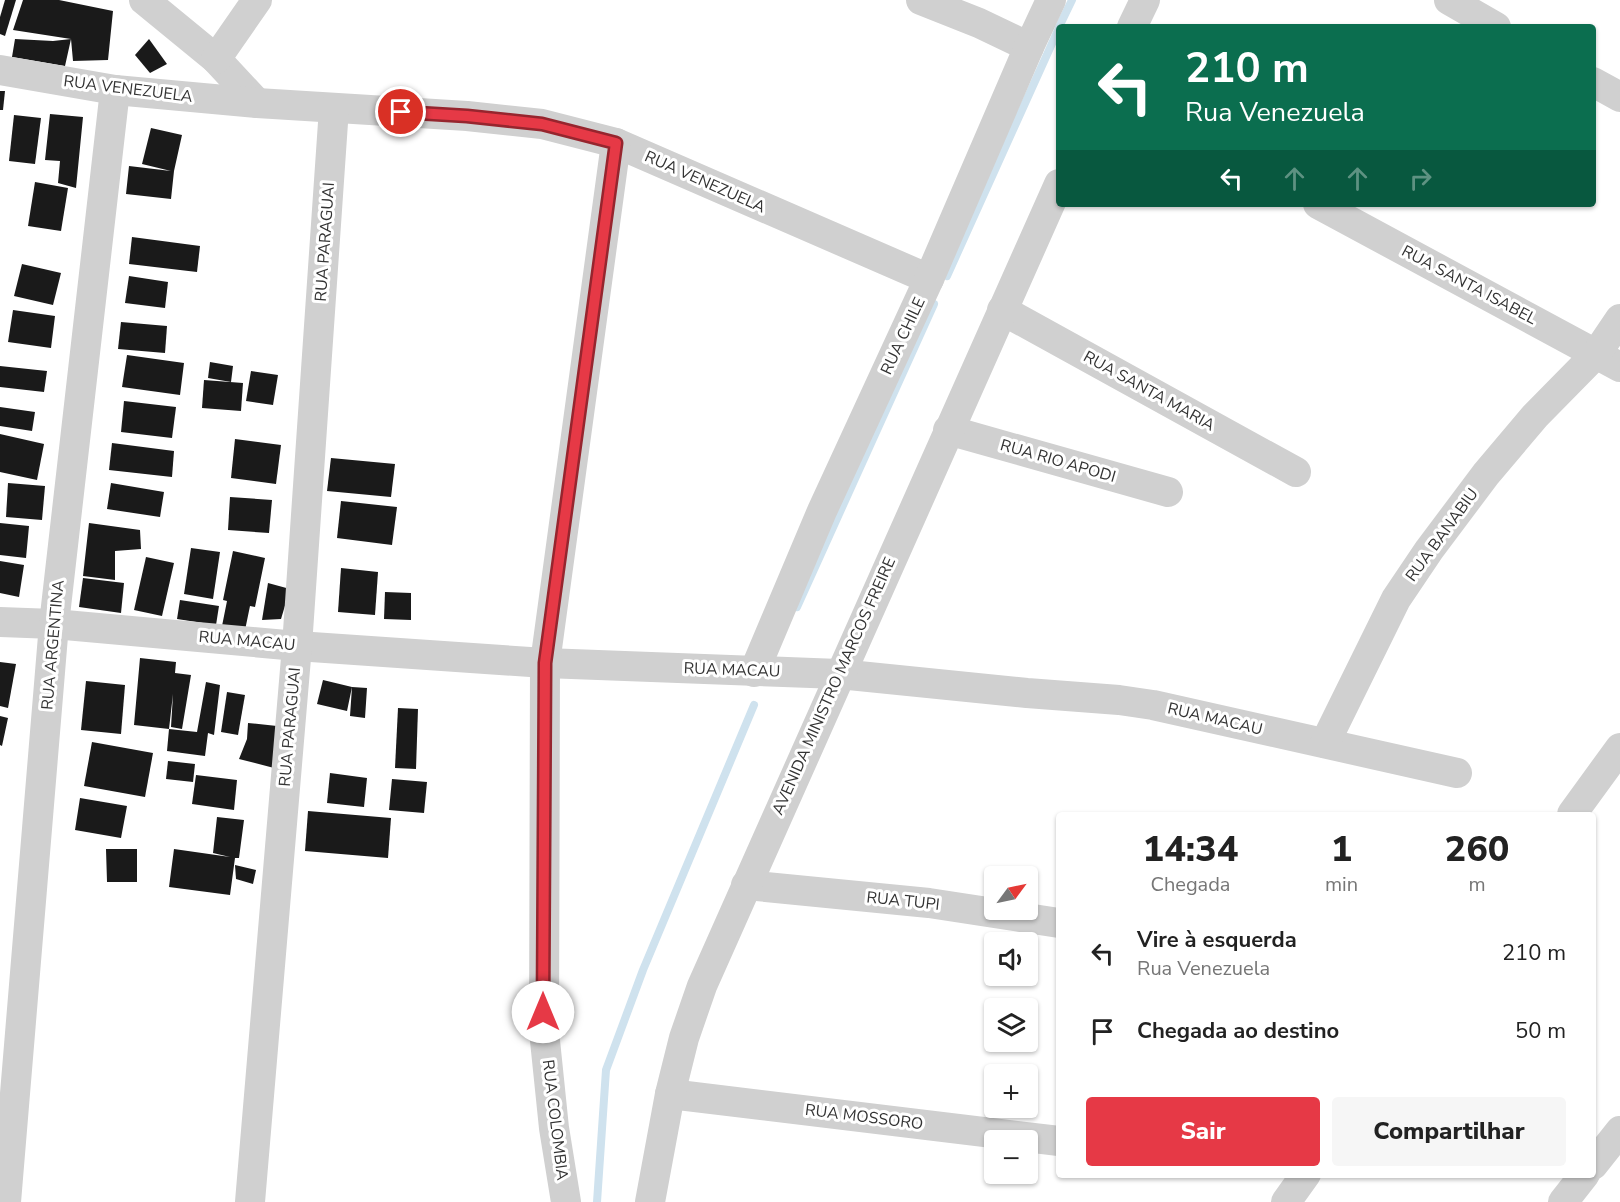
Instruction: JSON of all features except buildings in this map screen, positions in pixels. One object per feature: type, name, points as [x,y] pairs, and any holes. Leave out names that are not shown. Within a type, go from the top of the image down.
[{"type":"street","points":[[144,0],[216,59],[257,103]]},
{"type":"street","points":[[216,59],[256,0]]},
{"type":"street","points":[[921,0],[1029,47]]},
{"type":"street","name":"RUA CHILE","points":[[754,672],[822,511],[928,279],[1051,0]]},
{"type":"street","points":[[1133,24],[1145,0]]},
{"type":"street","points":[[1449,0],[1491,24]]},
{"type":"street","name":"RUA VENEZUELA","points":[[0,70],[115,90],[257,103],[467,116],[542,124],[616,143],[928,279]]},
{"type":"street","points":[[1596,84],[1620,98]]},
{"type":"street","name":"RUA ARGENTINA","points":[[6,1202],[54,624],[115,90]]},
{"type":"street","name":"RUA PARAGUAI","points":[[250,1202],[297,646],[334,108]]},
{"type":"street","name":"RUA COLOMBIA","points":[[566,1202],[554,1128],[544,1031],[545,663],[616,143]]},
{"type":"street","name":"AVENIDA MINISTRO MARCOS FREIRE","points":[[650,1202],[670,1094],[684,1038],[702,986],[1056,191]]},
{"type":"street","name":"RUA SANTA ISABEL","points":[[1324,207],[1608,360]]},
{"type":"street","name":"RUA SANTA MARIA","points":[[1002,310],[1296,472]]},
{"type":"street","name":"RUA BANABIU","points":[[1325,743],[1395,599],[1429,550],[1486,474],[1535,416],[1608,360],[1620,319]]},
{"type":"street","name":"RUA RIO APODI","points":[[948,430],[1168,492]]},
{"type":"street","name":"RUA MACAU","points":[[0,622],[54,624],[297,646],[545,663],[839,674],[1119,700],[1154,705],[1457,772]]},
{"type":"street","points":[[1574,812],[1617,758]]},
{"type":"street","name":"RUA TUPI","points":[[746,885],[929,903],[1056,923]]},
{"type":"street","name":"RUA MOSSORO","points":[[670,1094],[1056,1141]]},
{"type":"street","points":[[1596,1161],[1620,1131]]},
{"type":"street","points":[[1286,1202],[1303,1178]]},
{"type":"street","points":[[1563,1202],[1582,1178]]},
{"type":"waterway","points":[[1060,24],[1072,0]]},
{"type":"waterway","points":[[947,276],[1056,35]]},
{"type":"waterway","points":[[797,607],[934,304]]},
{"type":"waterway","points":[[597,1202],[606,1070],[643,970],[754,705]]},
{"type":"route","points":[[401,112],[542,124],[616,143],[545,663],[543,1012]]}]
